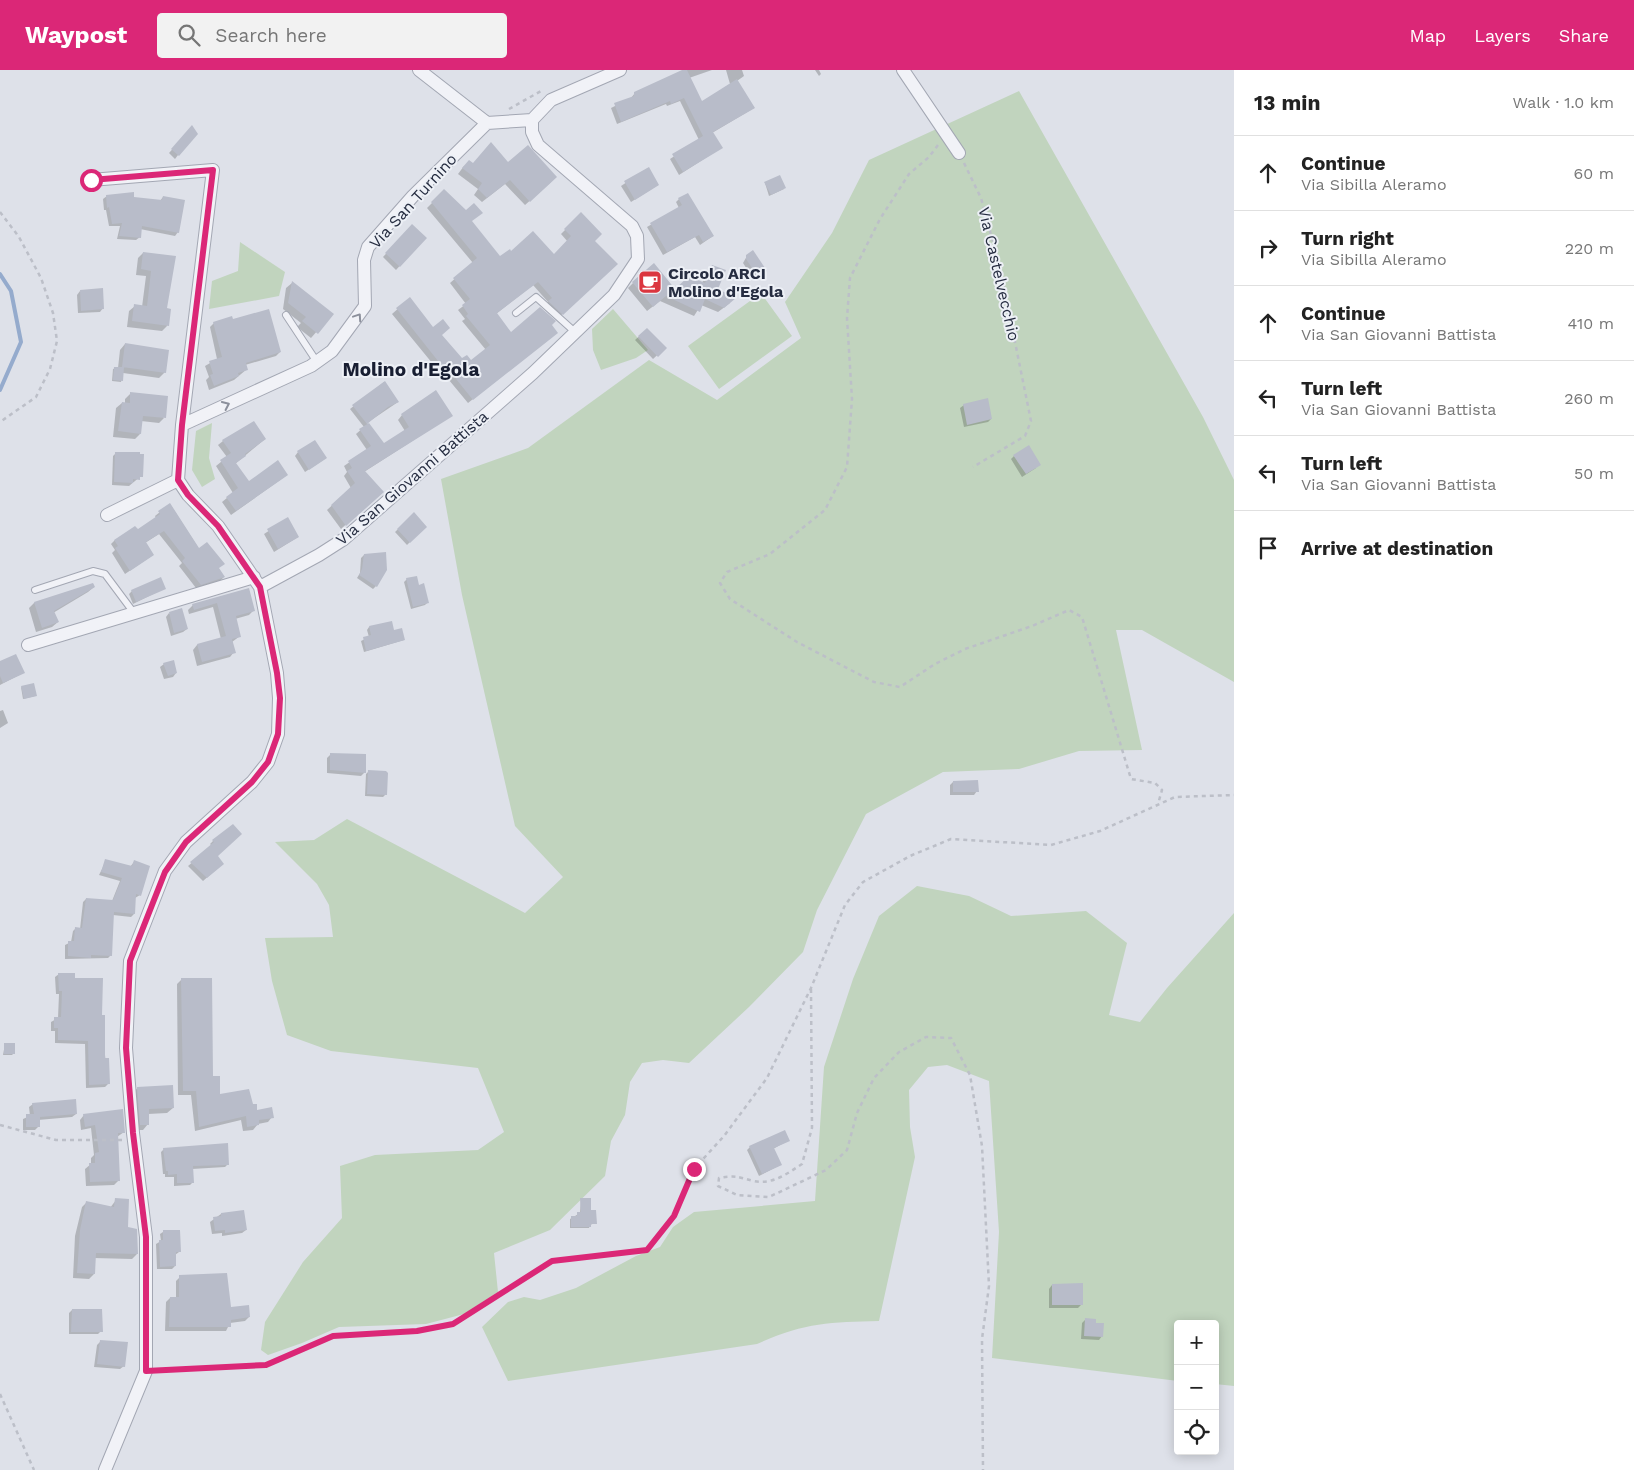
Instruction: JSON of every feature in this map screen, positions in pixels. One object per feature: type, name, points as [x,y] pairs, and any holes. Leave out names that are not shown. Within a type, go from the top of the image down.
[{"type":"street","points":[[419,70],[487,123],[532,120],[551,100],[620,70]]},
{"type":"street","points":[[903,70],[959,153]]},
{"type":"street","name":"Via San Giovanni Battista","points":[[28,645],[134,613],[257,582],[319,556],[344,539],[576,333],[614,295],[638,259],[637,236],[632,226],[605,201],[538,145],[532,132],[532,120]]},
{"type":"street","name":"Via San Turnino","points":[[182,425],[317,362],[332,351],[359,317],[365,306],[364,260],[368,248],[414,195],[487,123]]},
{"type":"street","points":[[91,180],[213,170],[182,425],[178,480],[188,495],[218,526],[257,582],[277,673],[280,698],[278,734],[268,762],[252,782],[186,842],[165,872],[130,961],[126,1048],[134,1140],[146,1237],[146,1371],[105,1470]]},
{"type":"street","points":[[107,515],[178,480]]},
{"type":"lane","points":[[516,313],[536,297],[576,333]]},
{"type":"lane","points":[[286,314],[317,362]]},
{"type":"lane","points":[[35,590],[96,571],[105,574],[134,613]]},
{"type":"path","points":[[947,134],[929,157],[909,174],[880,218],[850,278],[847,318],[852,399],[848,467],[824,510],[770,554],[727,572],[720,583],[730,599],[797,642],[874,682],[900,687],[965,648],[1032,626],[1069,610],[1082,617],[1131,779],[1155,783],[1162,790],[1158,804]]},
{"type":"path","name":"Via Castelvecchio","points":[[959,153],[981,198],[1000,268],[1031,421],[1025,436],[973,467]]},
{"type":"path","points":[[0,212],[19,237],[41,278],[53,313],[57,341],[50,369],[36,397],[0,422]]},
{"type":"path","points":[[146,1371],[266,1365],[333,1336],[417,1331],[453,1324],[552,1261],[647,1250],[674,1216],[694,1169],[724,1136],[767,1078],[812,988],[845,905],[863,882],[910,856],[951,839],[1051,845],[1100,831],[1175,798],[1234,794]]},
{"type":"path","points":[[812,988],[812,1128],[802,1164],[780,1178],[756,1182],[737,1175],[719,1178],[718,1186],[737,1195],[769,1196],[826,1170],[847,1150],[857,1113],[874,1078],[899,1052],[926,1037],[951,1038],[970,1075],[982,1146],[989,1286],[982,1339],[983,1470]]},
{"type":"path","points":[[0,1125],[56,1140],[134,1140]]},
{"type":"path","points":[[0,1394],[34,1470]]},
{"type":"green space","points":[[1019,91],[1203,417],[1234,480],[1234,682],[1142,630],[1116,630],[1142,750],[1079,751],[1019,769],[943,772],[866,814],[817,910],[803,952],[749,1007],[689,1063],[663,1060],[642,1063],[630,1082],[625,1115],[611,1141],[605,1176],[550,1230],[494,1253],[498,1292],[464,1314],[426,1324],[339,1327],[268,1355],[261,1350],[265,1322],[303,1262],[342,1218],[340,1166],[375,1155],[478,1150],[504,1132],[478,1068],[331,1051],[287,1035],[272,981],[265,938],[333,937],[329,905],[317,884],[275,842],[314,840],[347,819],[525,913],[563,877],[515,826],[462,595],[441,479],[528,448],[649,360],[717,400],[801,338],[785,302],[832,233],[869,160]]},
{"type":"green space","points":[[240,242],[285,272],[279,296],[209,309],[212,281],[238,271]]},
{"type":"green space","points":[[761,293],[792,336],[719,389],[688,346]]},
{"type":"green space","points":[[613,309],[648,350],[636,358],[601,370],[593,350],[592,329]]},
{"type":"green space","points":[[212,423],[209,458],[215,479],[202,487],[192,470],[196,431]]},
{"type":"green space","points":[[917,886],[969,896],[1011,916],[1086,911],[1127,943],[1109,1015],[1140,1022],[1167,988],[1234,913],[1234,1386],[1219,1384],[1219,1320],[1174,1320],[1174,1381],[992,1358],[999,1232],[989,1081],[947,1065],[928,1067],[909,1090],[910,1127],[915,1157],[879,1321],[816,1325],[788,1332],[757,1344],[508,1381],[482,1327],[508,1302],[524,1297],[540,1300],[576,1288],[636,1256],[660,1247],[673,1227],[694,1212],[815,1201],[824,1067],[853,979],[879,916]]},
{"type":"building","points":[[682,70],[687,70],[702,101],[737,79],[755,108],[713,132],[723,148],[683,172],[672,154],[703,136],[684,98],[671,104],[670,101],[621,122],[614,103],[634,96],[634,92]]},
{"type":"building","points":[[192,125],[198,134],[179,156],[171,149]]},
{"type":"building","points":[[491,142],[508,162],[528,145],[557,177],[530,202],[510,180],[487,198],[478,189],[482,183],[462,168],[469,160],[473,163]]},
{"type":"building","points":[[649,167],[659,185],[635,200],[624,181]]},
{"type":"building","points":[[780,175],[786,188],[771,195],[764,182]]},
{"type":"building","points":[[444,189],[466,210],[474,203],[483,213],[472,221],[500,256],[510,249],[511,251],[533,231],[554,254],[571,236],[564,229],[581,212],[602,234],[595,241],[618,264],[563,315],[548,301],[552,298],[538,282],[497,313],[511,332],[540,307],[556,321],[552,325],[558,333],[473,400],[444,364],[442,366],[396,308],[410,297],[433,327],[443,319],[450,328],[442,335],[462,358],[467,355],[471,360],[490,345],[466,316],[468,314],[462,305],[470,299],[453,278],[477,258],[431,202]]},
{"type":"building","points":[[134,192],[134,197],[162,200],[163,196],[185,200],[179,233],[142,226],[141,238],[119,236],[122,223],[112,224],[109,207],[107,208],[106,195]]},
{"type":"building","points":[[688,193],[714,236],[703,242],[699,235],[667,252],[650,223],[682,205],[678,198]]},
{"type":"building","points":[[412,224],[427,238],[400,267],[385,253]]},
{"type":"building","points":[[753,250],[767,271],[758,277],[746,259],[746,255]]},
{"type":"building","points":[[143,252],[176,256],[167,308],[171,309],[169,326],[132,321],[134,304],[147,306],[151,271],[141,269]]},
{"type":"building","points":[[654,263],[675,289],[689,276],[705,283],[712,265],[726,270],[718,289],[736,298],[724,308],[705,299],[700,312],[666,296],[653,307],[632,282]]},
{"type":"building","points":[[292,281],[334,314],[318,334],[302,321],[306,317],[288,303]]},
{"type":"building","points":[[103,288],[104,309],[81,311],[80,290]]},
{"type":"building","points":[[269,309],[281,352],[246,363],[248,370],[238,373],[239,376],[214,386],[210,375],[213,374],[209,361],[222,357],[213,322],[232,316],[233,319]]},
{"type":"building","points":[[647,328],[667,348],[658,357],[638,336]]},
{"type":"building","points":[[125,343],[169,350],[166,373],[122,367]]},
{"type":"building","points":[[114,367],[124,367],[123,381],[113,380]]},
{"type":"building","points":[[385,381],[399,402],[388,407],[367,424],[352,405]]},
{"type":"building","points":[[436,390],[453,416],[365,471],[384,492],[346,526],[331,505],[355,483],[347,471],[352,468],[348,461],[371,446],[359,429],[369,423],[384,443],[409,427],[401,414]]},
{"type":"building","points":[[130,392],[168,396],[166,418],[143,416],[141,434],[118,431],[122,402],[130,403]]},
{"type":"building","points":[[988,398],[992,419],[967,425],[963,404]]},
{"type":"building","points":[[254,421],[266,439],[236,463],[249,481],[278,460],[288,475],[236,511],[226,497],[238,488],[220,460],[231,453],[222,440]]},
{"type":"building","points":[[315,440],[327,458],[309,470],[297,451]]},
{"type":"building","points":[[1029,445],[1041,465],[1026,474],[1013,455]]},
{"type":"building","points":[[115,452],[140,452],[140,454],[144,454],[143,477],[140,477],[140,480],[133,479],[133,483],[114,482]]},
{"type":"building","points":[[170,503],[199,548],[207,542],[225,564],[219,568],[225,577],[201,585],[182,561],[185,558],[164,531],[146,542],[154,555],[130,571],[115,548],[118,546],[114,540],[135,526],[138,529],[160,514],[158,511]]},
{"type":"building","points":[[414,512],[427,527],[410,543],[397,529]]},
{"type":"building","points":[[288,517],[299,537],[278,549],[267,529]]},
{"type":"building","points":[[386,552],[387,570],[377,587],[359,575],[362,569],[364,554]]},
{"type":"building","points":[[417,576],[419,585],[424,583],[429,603],[413,607],[406,578]]},
{"type":"building","points":[[161,577],[166,589],[136,602],[131,590]]},
{"type":"building","points":[[93,583],[95,587],[54,611],[59,622],[42,628],[34,602]]},
{"type":"building","points":[[249,588],[255,611],[236,616],[241,637],[232,639],[236,653],[202,662],[197,644],[226,636],[217,603],[194,610],[192,604]]},
{"type":"building","points":[[182,608],[188,629],[174,633],[169,612]]},
{"type":"building","points":[[392,621],[394,630],[402,628],[405,640],[366,651],[363,637],[371,635],[369,626]]},
{"type":"building","points":[[16,654],[25,673],[3,683],[0,676],[0,661]]},
{"type":"building","points":[[174,660],[177,673],[168,676],[163,663]]},
{"type":"building","points":[[34,683],[37,696],[24,699],[21,686]]},
{"type":"building","points":[[330,753],[366,754],[366,773],[330,770]]},
{"type":"building","points":[[368,770],[386,771],[388,773],[387,795],[367,794]]},
{"type":"building","points":[[978,780],[979,792],[953,792],[953,781]]},
{"type":"building","points":[[233,824],[242,834],[218,856],[224,864],[207,878],[190,862],[214,842],[212,840]]},
{"type":"building","points":[[105,859],[132,866],[134,860],[150,866],[141,896],[136,894],[135,914],[114,912],[112,956],[91,955],[91,958],[68,956],[68,941],[74,941],[75,927],[82,928],[86,898],[113,900],[122,878],[101,872]]},
{"type":"building","points":[[58,973],[75,973],[75,978],[103,978],[102,1015],[105,1015],[105,1058],[109,1058],[110,1084],[89,1085],[88,1041],[58,1040],[58,1028],[54,1028],[54,1017],[61,1017],[62,991],[59,991]]},
{"type":"building","points":[[181,978],[212,978],[213,1076],[220,1076],[220,1094],[249,1089],[253,1104],[257,1104],[257,1110],[272,1107],[274,1118],[259,1120],[259,1125],[247,1127],[246,1116],[199,1127],[196,1091],[183,1091]]},
{"type":"building","points":[[4,1043],[15,1043],[15,1054],[4,1054]]},
{"type":"building","points":[[173,1085],[174,1108],[149,1109],[149,1125],[140,1125],[137,1087]]},
{"type":"building","points":[[76,1099],[77,1114],[40,1117],[40,1127],[26,1127],[26,1114],[34,1114],[32,1103]]},
{"type":"building","points":[[123,1109],[125,1133],[118,1133],[120,1181],[90,1182],[89,1163],[95,1163],[95,1153],[99,1152],[95,1125],[85,1127],[83,1114]]},
{"type":"building","points":[[785,1130],[790,1141],[774,1148],[782,1165],[762,1174],[749,1146]]},
{"type":"building","points":[[228,1143],[229,1165],[193,1166],[194,1183],[177,1183],[177,1174],[168,1175],[168,1171],[166,1171],[163,1148]]},
{"type":"building","points":[[115,1198],[129,1199],[128,1227],[137,1229],[138,1254],[96,1253],[95,1274],[77,1273],[80,1230],[86,1201],[114,1207]]},
{"type":"building","points":[[580,1198],[591,1198],[591,1210],[596,1210],[597,1224],[591,1224],[591,1227],[571,1227],[571,1216],[577,1216],[577,1212],[581,1212]]},
{"type":"building","points":[[244,1210],[247,1230],[225,1233],[225,1230],[215,1231],[213,1217],[221,1216],[221,1213]]},
{"type":"building","points":[[163,1230],[180,1230],[181,1252],[176,1252],[176,1266],[160,1267],[159,1240],[163,1240]]},
{"type":"building","points":[[227,1273],[231,1307],[249,1305],[250,1317],[231,1320],[231,1327],[169,1327],[170,1297],[179,1297],[179,1275]]},
{"type":"building","points":[[1083,1283],[1083,1305],[1052,1305],[1052,1284]]},
{"type":"building","points":[[72,1309],[102,1309],[103,1332],[71,1332]]},
{"type":"building","points":[[1085,1318],[1096,1319],[1096,1323],[1104,1323],[1103,1337],[1084,1336]]},
{"type":"building","points":[[100,1340],[128,1342],[125,1367],[97,1364]]},
{"type":"waterway","points":[[0,274],[11,291],[21,342],[0,390]]},
{"type":"place","name":"Circolo ARCI Molino d'Egola","points":[[650,282]]},
{"type":"district","name":"Molino d'Egola","points":[[411,369]]},
{"type":"route","points":[[91,180],[213,170],[182,425],[178,480],[188,495],[218,526],[260,587],[280,698],[278,734],[268,762],[252,782],[186,842],[165,872],[130,961],[126,1048],[133,1133],[146,1237],[146,1371],[205,1370],[266,1365],[333,1336],[417,1331],[453,1324],[552,1261],[647,1250],[674,1216],[694,1169]]}]
